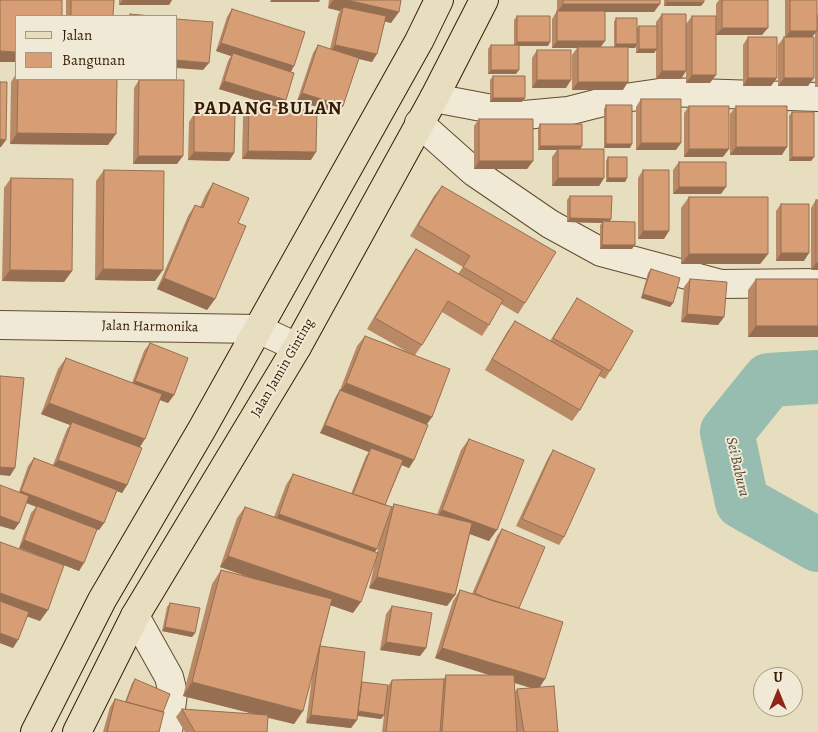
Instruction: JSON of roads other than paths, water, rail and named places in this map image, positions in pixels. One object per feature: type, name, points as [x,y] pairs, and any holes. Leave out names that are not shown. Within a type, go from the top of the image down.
[{"type":"main road","points":[[35,732],[102,600],[258,329],[419,41],[439,0]]},
{"type":"main road","name":"Jalan Jamin Ginting","points":[[77,732],[135,616],[297,347],[434,98],[484,0]]},
{"type":"street","points":[[434,98],[524,116],[568,112],[611,100],[666,92],[818,97]]},
{"type":"street","points":[[419,123],[474,172],[550,224],[601,252],[721,284],[818,283]]},
{"type":"street","name":"Jalan Harmonika","points":[[0,325],[258,329],[297,347]]},
{"type":"street","points":[[135,616],[169,677],[173,693],[168,732]]},
{"type":"waterway","name":"Sei Babura","points":[[818,377],[769,380],[727,432],[742,502],[818,545]]},
{"type":"district","name":"PADANG BULAN","points":[[268,109]]}]
